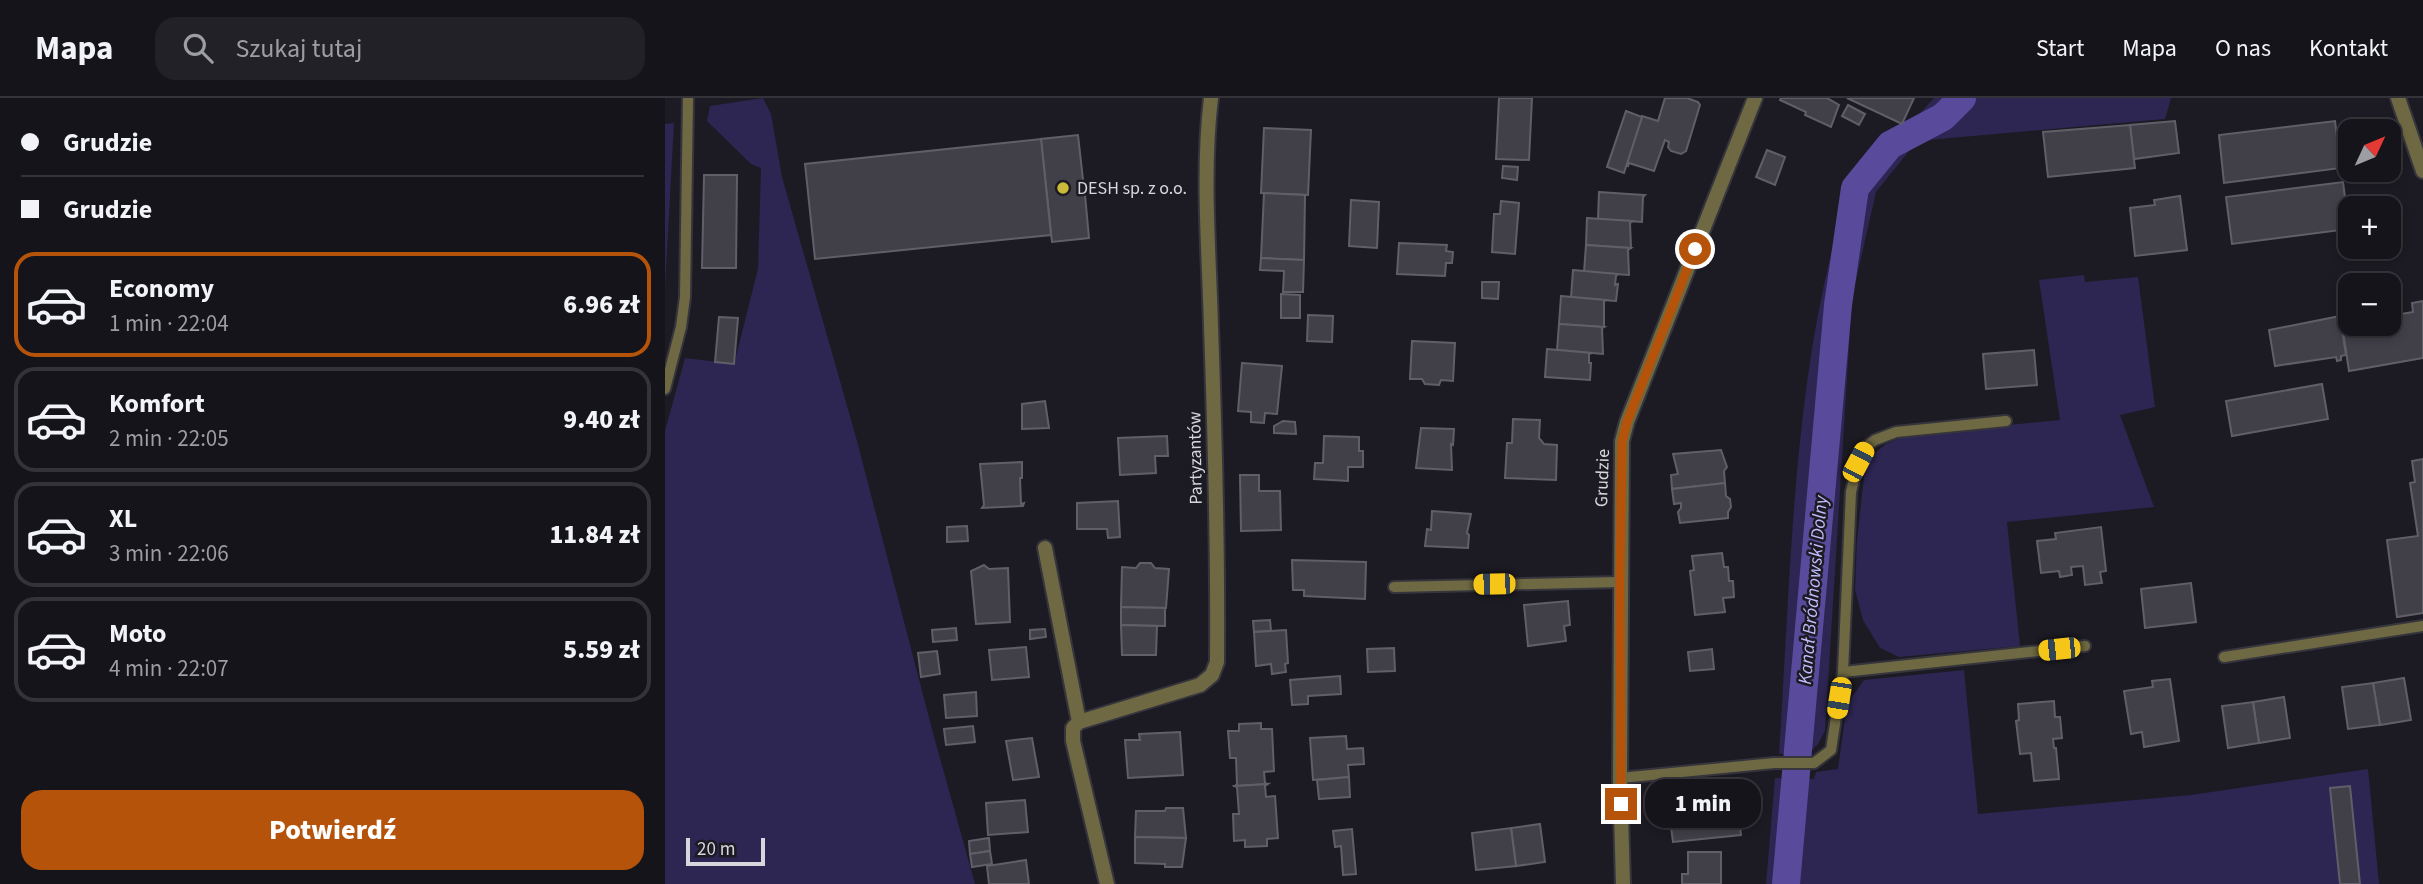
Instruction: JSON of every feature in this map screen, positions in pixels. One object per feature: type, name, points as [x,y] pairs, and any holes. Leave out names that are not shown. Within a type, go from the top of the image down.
[{"type":"street","name":"Partyzantów","points":[[1079,722],[1200,685],[1212,675],[1217,662],[1208,234],[1208,128],[1212,98]]},
{"type":"street","name":"Grudzie","points":[[1623,884],[1620,778],[1622,442],[1627,422],[1755,98]]},
{"type":"street","points":[[2399,98],[2423,171]]},
{"type":"street","points":[[1045,548],[1079,722],[1073,728],[1073,741],[1107,884]]},
{"type":"lane","points":[[665,389],[681,327],[684,297],[688,98]]},
{"type":"lane","points":[[1620,778],[1774,763],[1814,763],[1831,750],[1843,672],[1851,492],[1858,462],[1867,446],[1896,432],[2006,421]]},
{"type":"lane","points":[[1394,586],[1620,582]]},
{"type":"lane","points":[[2224,657],[2423,626]]},
{"type":"lane","points":[[1843,672],[2085,646]]},
{"type":"shaded area","points":[[763,98],[771,114],[782,177],[857,441],[975,884],[665,884],[665,431],[685,358],[734,364],[758,269],[761,168],[751,164],[707,121],[710,106]]},
{"type":"shaded area","points":[[1934,98],[2171,98],[2165,119],[1917,141],[1876,192],[1852,298],[1825,731],[1809,753],[1779,754],[1800,439],[1818,314],[1841,208],[1853,172],[1864,156],[1894,129],[1902,124],[1908,126]]},
{"type":"shaded area","points":[[674,123],[665,288],[665,124]]},
{"type":"shaded area","points":[[2084,275],[2085,282],[2138,277],[2155,407],[2120,415],[2154,507],[2007,522],[2020,646],[1899,657],[1880,648],[1863,620],[1855,590],[1865,468],[1876,452],[1886,444],[1907,435],[2060,420],[2039,280]]},
{"type":"shaded area","points":[[1964,670],[1978,814],[2191,795],[2368,769],[2379,884],[1766,884],[1775,778],[1814,779],[1816,772],[1838,769],[1847,704],[1864,680]]},
{"type":"building","points":[[1499,98],[1532,98],[1529,160],[1496,159]]},
{"type":"building","points":[[1665,98],[1687,98],[1700,105],[1686,151],[1681,154],[1671,151],[1669,142],[1665,140],[1654,171],[1629,163],[1626,165],[1642,116],[1658,121]]},
{"type":"building","points":[[1827,98],[1839,105],[1831,127],[1805,115],[1806,112],[1780,100]]},
{"type":"building","points":[[1847,98],[1914,98],[1902,124]]},
{"type":"building","points":[[1848,105],[1865,114],[1859,125],[1842,116]]},
{"type":"building","points":[[1626,111],[1642,117],[1624,173],[1607,167]]},
{"type":"building","points":[[2175,121],[2179,153],[2134,159],[2130,125]]},
{"type":"building","points":[[2335,121],[2338,168],[2224,183],[2219,135]]},
{"type":"building","points":[[2130,125],[2135,168],[2048,177],[2043,132]]},
{"type":"building","points":[[1264,128],[1311,130],[1308,195],[1261,193]]},
{"type":"building","name":"DESH sp. z o.o.","points":[[1078,135],[1083,180],[1079,181],[1080,195],[1085,195],[1089,238],[1052,242],[1041,139]]},
{"type":"building","points":[[1041,139],[1051,235],[815,259],[805,164]]},
{"type":"building","points":[[1767,150],[1785,157],[1775,185],[1756,177]]},
{"type":"building","points":[[1503,166],[1518,167],[1517,180],[1502,178]]},
{"type":"building","points":[[704,175],[737,175],[736,268],[702,268]]},
{"type":"building","points":[[2343,182],[2345,196],[2338,196],[2338,230],[2232,244],[2226,197]]},
{"type":"building","points":[[1599,192],[1645,195],[1642,222],[1598,219]]},
{"type":"building","points":[[1264,193],[1305,195],[1304,260],[1261,258]]},
{"type":"building","points":[[2180,196],[2187,250],[2135,256],[2130,208],[2155,205],[2154,200]]},
{"type":"building","points":[[1351,200],[1379,202],[1377,248],[1349,246]]},
{"type":"building","points":[[1501,201],[1519,203],[1515,254],[1492,252],[1494,214],[1500,214]]},
{"type":"building","points":[[1587,218],[1633,221],[1630,223],[1631,248],[1586,245]]},
{"type":"building","points":[[1399,243],[1447,245],[1446,251],[1453,252],[1452,263],[1446,263],[1445,276],[1397,274]]},
{"type":"building","points":[[1586,245],[1631,248],[1628,250],[1629,275],[1584,272]]},
{"type":"building","points":[[1261,258],[1304,260],[1303,292],[1283,292],[1284,271],[1260,270]]},
{"type":"building","points":[[1573,270],[1618,274],[1615,285],[1618,284],[1616,301],[1571,298]]},
{"type":"building","points":[[1482,282],[1499,282],[1498,299],[1482,298]]},
{"type":"building","points":[[1281,294],[1300,295],[1300,318],[1281,318]]},
{"type":"building","points":[[1561,296],[1606,300],[1604,327],[1559,324]]},
{"type":"building","points":[[2423,301],[2423,358],[2349,371],[2344,336],[2401,336],[2401,314],[2413,312],[2412,303]]},
{"type":"building","points":[[1308,315],[1333,316],[1332,342],[1307,341]]},
{"type":"building","points":[[2338,316],[2338,336],[2343,336],[2346,355],[2337,361],[2336,357],[2275,366],[2269,330]]},
{"type":"building","points":[[719,317],[738,318],[734,364],[715,362]]},
{"type":"building","points":[[1559,324],[1604,327],[1603,354],[1557,350]]},
{"type":"building","points":[[1412,341],[1455,343],[1453,381],[1441,380],[1439,385],[1425,384],[1422,379],[1410,379]]},
{"type":"building","points":[[1547,349],[1592,353],[1589,354],[1590,380],[1545,377]]},
{"type":"building","points":[[2034,350],[2037,385],[1986,389],[1983,354]]},
{"type":"building","points":[[1242,363],[1282,366],[1277,414],[1265,413],[1264,423],[1251,422],[1251,412],[1238,411]]},
{"type":"building","points":[[2322,384],[2328,419],[2232,436],[2226,401]]},
{"type":"building","points":[[1045,401],[1049,428],[1022,429],[1022,404]]},
{"type":"building","points":[[1513,419],[1540,420],[1539,438],[1544,444],[1557,445],[1556,480],[1505,478],[1507,443],[1512,443]]},
{"type":"building","points":[[1283,421],[1295,422],[1296,434],[1274,433],[1274,426]]},
{"type":"building","points":[[1421,428],[1454,429],[1453,445],[1451,444],[1452,470],[1416,468]]},
{"type":"building","points":[[1167,436],[1168,456],[1155,456],[1156,473],[1120,475],[1118,438]]},
{"type":"building","points":[[1324,436],[1359,437],[1359,451],[1363,451],[1363,467],[1348,467],[1348,481],[1314,479],[1315,463],[1323,463]]},
{"type":"building","points":[[1721,450],[1727,467],[1724,471],[1725,483],[1672,489],[1671,475],[1678,474],[1673,454]]},
{"type":"building","points":[[2423,459],[2423,613],[2397,617],[2387,540],[2418,536],[2410,483],[2415,482],[2412,461]]},
{"type":"building","points":[[1022,462],[1020,478],[1023,506],[982,508],[984,505],[980,464]]},
{"type":"building","points":[[1240,475],[1259,475],[1259,491],[1280,491],[1281,530],[1241,531]]},
{"type":"building","points":[[1725,483],[1726,496],[1730,499],[1731,507],[1728,518],[1680,523],[1678,512],[1681,503],[1674,504],[1672,489]]},
{"type":"building","points":[[1118,501],[1120,537],[1108,538],[1107,529],[1077,529],[1077,503]]},
{"type":"building","points":[[1432,511],[1471,514],[1467,533],[1468,548],[1425,546],[1427,529],[1431,530]]},
{"type":"building","points":[[967,526],[968,541],[947,542],[947,527]]},
{"type":"building","points":[[2101,527],[2106,571],[2100,572],[2102,583],[2085,585],[2083,566],[2071,567],[2072,575],[2060,577],[2059,571],[2041,573],[2037,541],[2056,539],[2055,533]]},
{"type":"building","points":[[1722,553],[1724,567],[1728,567],[1729,581],[1733,581],[1734,597],[1723,598],[1725,612],[1695,615],[1690,571],[1694,570],[1692,556]]},
{"type":"building","points":[[1292,560],[1366,562],[1365,599],[1304,596],[1304,590],[1293,590]]},
{"type":"building","points":[[1140,563],[1151,563],[1155,568],[1169,569],[1166,608],[1121,607],[1122,567],[1136,568]]},
{"type":"building","points":[[984,565],[989,569],[1008,568],[1010,622],[976,624],[971,571]]},
{"type":"building","points":[[2191,583],[2196,622],[2145,628],[2141,589]]},
{"type":"building","points":[[1568,601],[1570,625],[1564,626],[1566,641],[1528,646],[1524,605]]},
{"type":"building","points":[[1121,607],[1165,608],[1165,626],[1121,625]]},
{"type":"building","points":[[1270,620],[1271,631],[1254,632],[1253,621]]},
{"type":"building","points":[[1121,625],[1157,626],[1156,655],[1122,655]]},
{"type":"building","points":[[956,628],[957,640],[933,642],[932,630]]},
{"type":"building","points":[[1045,629],[1046,637],[1030,639],[1030,630]]},
{"type":"building","points":[[1286,630],[1286,672],[1272,674],[1271,664],[1256,666],[1254,632]]},
{"type":"building","points":[[1026,647],[1029,677],[992,680],[989,650]]},
{"type":"building","points":[[1394,648],[1395,671],[1368,672],[1367,649]]},
{"type":"building","points":[[1712,649],[1714,669],[1690,671],[1688,652]]},
{"type":"building","points":[[937,651],[940,674],[921,677],[918,653]]},
{"type":"building","points":[[1340,676],[1341,694],[1308,696],[1308,704],[1292,705],[1290,680]]},
{"type":"building","points":[[2404,678],[2411,720],[2380,725],[2373,683]]},
{"type":"building","points":[[2170,679],[2179,741],[2144,747],[2142,732],[2131,734],[2124,691],[2153,687],[2152,681]]},
{"type":"building","points":[[2373,683],[2380,725],[2348,729],[2342,687]]},
{"type":"building","points":[[976,692],[977,716],[946,718],[944,695]]},
{"type":"building","points":[[2284,697],[2290,738],[2259,743],[2253,702]]},
{"type":"building","points":[[2054,701],[2055,717],[2060,717],[2062,738],[2053,739],[2059,779],[2034,781],[2031,753],[2020,754],[2016,721],[2019,720],[2018,704]]},
{"type":"building","points":[[2253,702],[2259,743],[2228,748],[2222,706]]},
{"type":"building","points":[[1261,723],[1261,729],[1272,729],[1274,771],[1264,772],[1265,783],[1268,784],[1235,786],[1236,758],[1230,758],[1228,731],[1239,731],[1239,724]]},
{"type":"building","points":[[973,726],[975,742],[946,745],[944,729]]},
{"type":"building","points":[[1180,732],[1183,775],[1128,778],[1125,740],[1140,740],[1139,734]]},
{"type":"building","points":[[1346,736],[1347,749],[1363,748],[1364,764],[1348,765],[1349,777],[1313,780],[1310,738]]},
{"type":"building","points":[[1032,738],[1039,777],[1013,780],[1006,741]]},
{"type":"building","points":[[1349,777],[1350,797],[1319,799],[1317,780]]},
{"type":"building","points":[[1268,784],[1265,786],[1266,797],[1275,796],[1278,838],[1267,839],[1267,846],[1245,847],[1245,840],[1234,841],[1233,814],[1239,814],[1235,786]]},
{"type":"building","points":[[2350,786],[2360,884],[2340,884],[2330,788]]},
{"type":"building","points":[[1025,800],[1028,832],[988,835],[986,803]]},
{"type":"building","points":[[1166,808],[1183,808],[1186,838],[1135,837],[1136,811],[1165,811]]},
{"type":"building","points":[[1715,810],[1738,810],[1741,835],[1673,842],[1670,820]]},
{"type":"building","points":[[1540,824],[1545,862],[1516,866],[1511,828]]},
{"type":"building","points":[[1511,828],[1516,866],[1476,870],[1472,833]]},
{"type":"building","points":[[1352,829],[1356,874],[1343,875],[1341,846],[1335,847],[1333,831]]},
{"type":"building","points":[[1135,837],[1186,838],[1182,867],[1135,863]]},
{"type":"building","points":[[989,838],[990,851],[970,854],[969,841]]},
{"type":"building","points":[[990,851],[992,864],[972,867],[970,854]]},
{"type":"building","points":[[1688,852],[1721,852],[1721,884],[1682,884],[1682,874],[1688,874]]},
{"type":"building","points":[[1026,860],[1029,884],[989,884],[987,866]]},
{"type":"waterway","name":"Kanał Bródnowski Dolny","points":[[1786,884],[1838,305],[1855,188],[1890,145],[1943,117],[1962,98]]},
{"type":"place","name":"DESH sp. z o.o.","points":[[1063,188]]},
{"type":"route","points":[[1621,804],[1622,442],[1627,422],[1695,249]]}]
